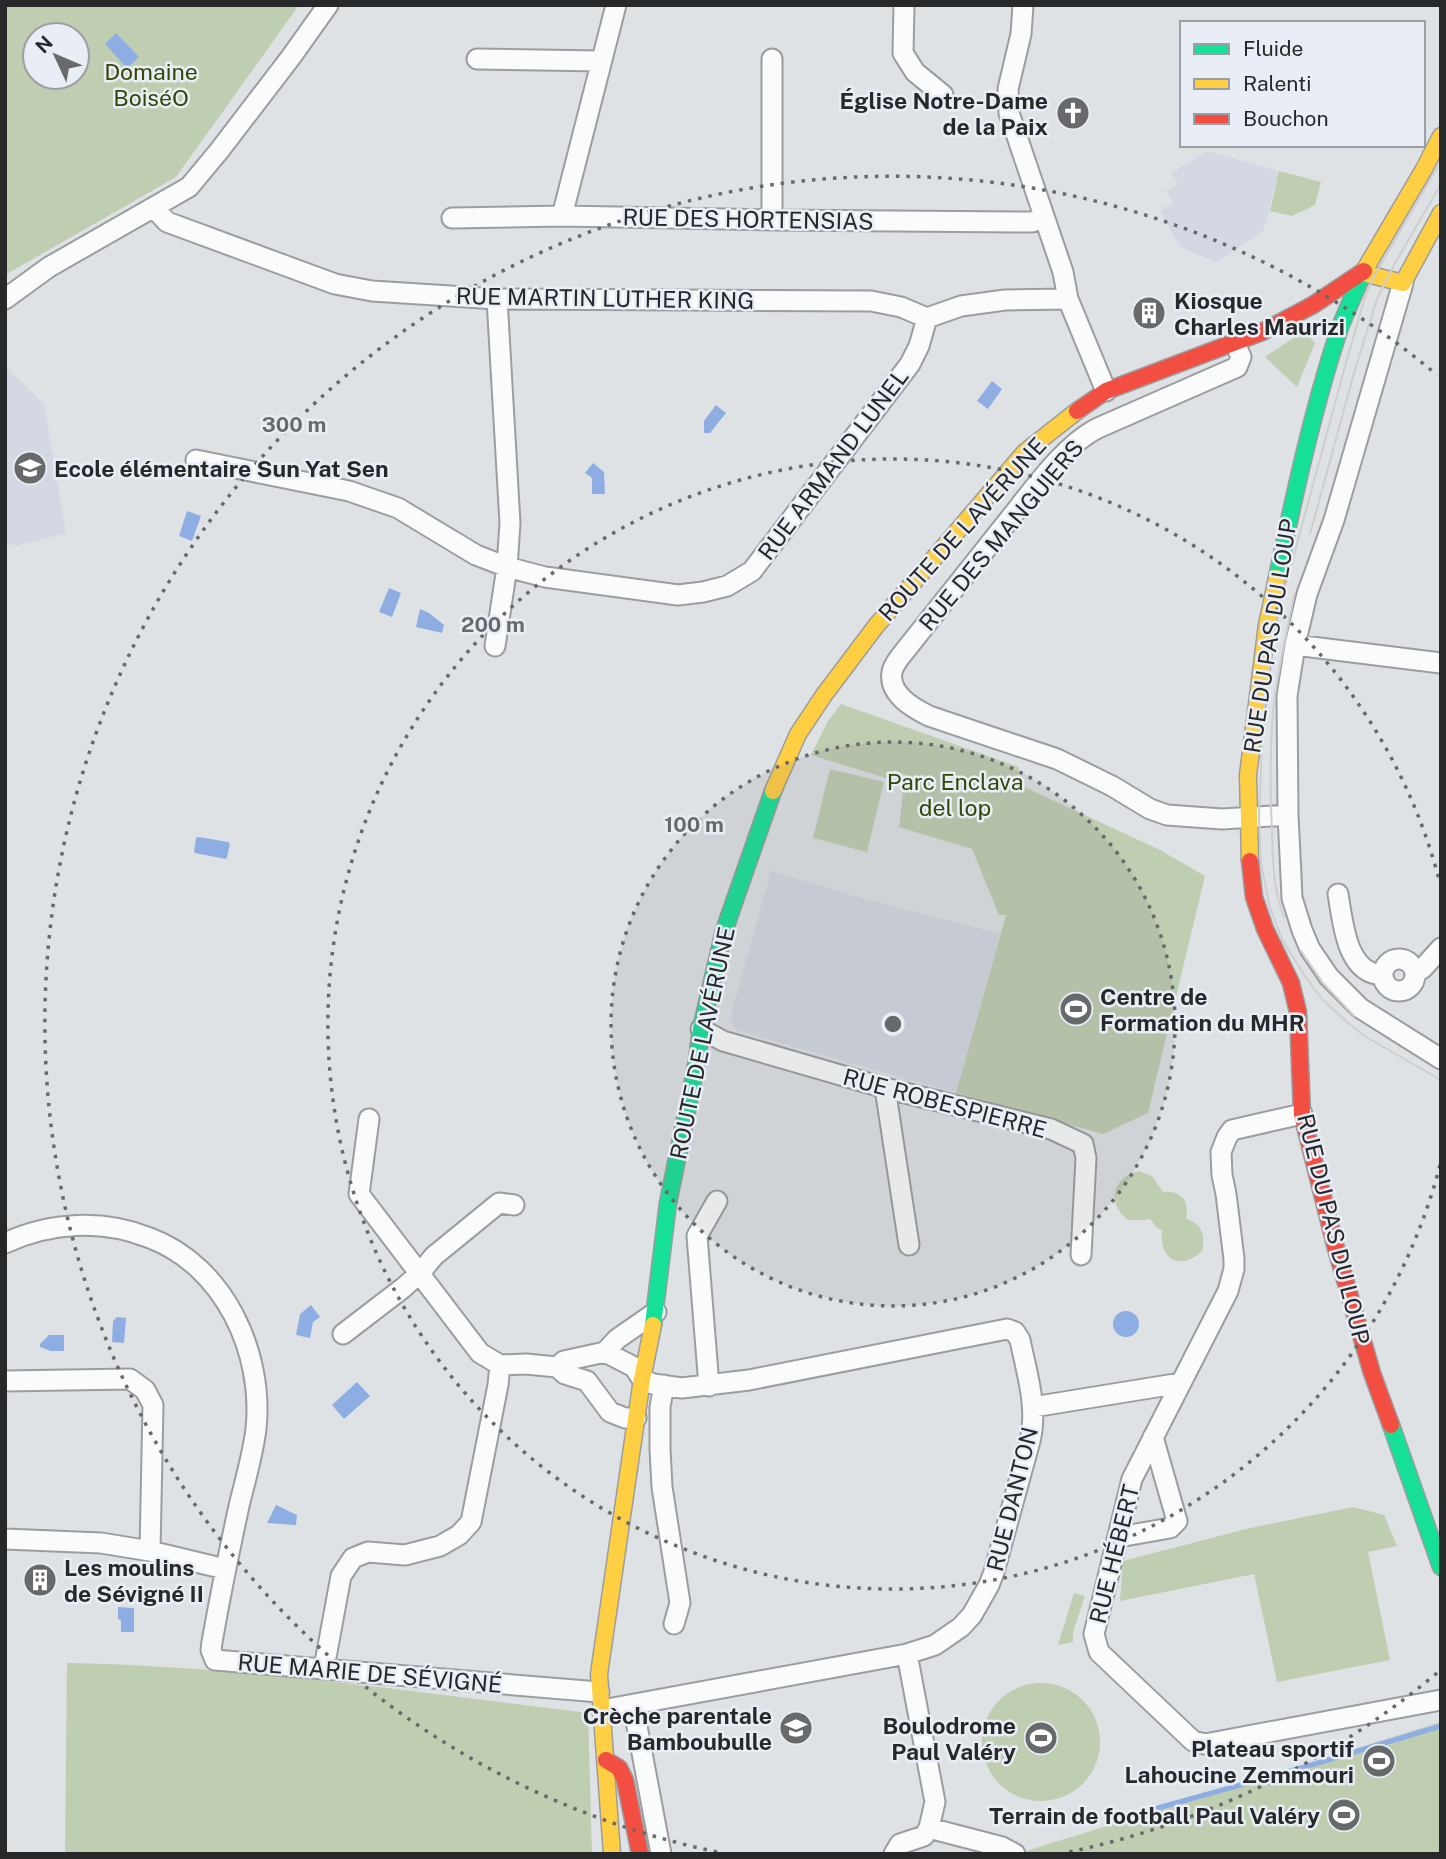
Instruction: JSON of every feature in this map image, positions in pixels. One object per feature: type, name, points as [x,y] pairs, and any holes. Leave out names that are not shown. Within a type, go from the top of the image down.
[{"type":"street","points":[[562,216],[616,5]]},
{"type":"street","points":[[905,5],[903,53],[915,72],[943,95]]},
{"type":"street","points":[[1023,5],[1021,34],[1008,89],[1009,113],[1063,272],[1068,299],[1106,391]]},
{"type":"street","points":[[5,299],[49,268],[189,187],[324,11]]},
{"type":"street","points":[[477,59],[601,61]]},
{"type":"street","points":[[772,59],[772,220]]},
{"type":"street","name":"ROUTE DE LAVÉRUNE","points":[[1403,283],[1426,213],[1424,169],[1441,135]]},
{"type":"street","name":"RUE MARTIN LUTHER KING","points":[[154,208],[167,222],[335,284],[372,291],[497,299],[871,301],[901,307],[927,318]]},
{"type":"street","name":"ROUTE DE LAVÉRUNE","points":[[612,1854],[599,1674],[642,1379],[656,1312],[668,1203],[701,1030],[724,931],[772,794],[798,734],[876,626],[1025,452],[1086,403],[1106,391],[1238,350],[1363,273],[1426,213]]},
{"type":"street","name":"RUE DES HORTENSIAS","points":[[452,218],[562,216],[1032,222],[1044,218]]},
{"type":"street","points":[[1363,273],[1403,283]]},
{"type":"street","name":"RUE DU PAS DU LOUP","points":[[1363,273],[1339,331],[1315,413],[1281,553],[1267,625],[1248,775],[1250,872],[1254,897],[1271,946],[1291,983],[1298,1012],[1302,1114],[1335,1245],[1371,1373],[1441,1567]]},
{"type":"street","name":"RUE DU PAS DU LOUP","points":[[1403,283],[1334,520],[1307,594],[1295,645],[1287,696],[1292,898],[1310,949],[1336,985],[1377,1020],[1441,1059]]},
{"type":"street","points":[[495,646],[507,568],[510,523],[497,299]]},
{"type":"street","points":[[927,318],[961,306],[1005,300],[1068,299]]},
{"type":"street","name":"RUE ARMAND LUNEL","points":[[196,460],[349,491],[398,508],[476,555],[507,568],[545,577],[678,595],[703,592],[727,586],[752,571],[910,364],[919,346],[927,318]]},
{"type":"street","name":"RUE DES MANGUIERS","points":[[1238,350],[1237,367],[1230,371],[1087,433],[1045,476],[900,657],[892,671],[892,683],[911,707],[929,716],[1057,759],[1112,786],[1150,809],[1167,815],[1222,819],[1288,816]]},
{"type":"street","points":[[1295,645],[1441,663]]},
{"type":"street","points":[[1338,894],[1347,943],[1357,962],[1374,975],[1383,975],[1387,985],[1397,990],[1407,988],[1415,974],[1441,947]]},
{"type":"street","name":"RUE ROBESPIERRE","points":[[701,1030],[723,1041],[885,1088],[1051,1129],[1083,1144],[1086,1158],[1081,1255]]},
{"type":"street","points":[[885,1088],[909,1245]]},
{"type":"street","name":"RUE HÉBERT","points":[[1302,1114],[1232,1130],[1227,1137],[1222,1152],[1222,1175],[1234,1269],[1228,1291],[1132,1479],[1094,1634],[1099,1653],[1193,1741],[1205,1744],[1441,1700]]},
{"type":"street","points":[[369,1119],[359,1194],[480,1353],[500,1365],[557,1367],[565,1374],[587,1381],[610,1412],[625,1418],[636,1418]]},
{"type":"street","points":[[709,1386],[697,1236],[717,1201]]},
{"type":"street","points":[[343,1334],[420,1273],[435,1256],[499,1203],[514,1205]]},
{"type":"street","name":"RUE MARIE DE SÉVIGNÉ","points":[[5,1243],[47,1228],[80,1225],[138,1233],[166,1244],[185,1257],[212,1282],[231,1309],[243,1335],[254,1371],[256,1430],[225,1569],[211,1650],[215,1660],[324,1668],[601,1701]]},
{"type":"street","points":[[557,1367],[564,1361],[605,1352],[617,1339],[656,1312]]},
{"type":"street","name":"RUE DANTON","points":[[601,1701],[633,1705],[907,1654],[935,1645],[961,1627],[972,1615],[989,1585],[1033,1429],[1033,1406],[1020,1340],[1015,1332],[1007,1329],[709,1386],[682,1388],[653,1384],[642,1379]]},
{"type":"street","points":[[605,1352],[634,1367],[642,1379]]},
{"type":"street","points":[[324,1668],[341,1576],[353,1558],[368,1552],[405,1555],[440,1546],[459,1535],[471,1522],[500,1365]]},
{"type":"street","points":[[5,1381],[130,1379],[145,1390],[153,1405],[150,1551]]},
{"type":"street","points":[[1033,1406],[1181,1384]]},
{"type":"street","points":[[664,1385],[660,1408],[662,1487],[680,1603],[674,1624]]},
{"type":"street","points":[[1119,1537],[1170,1528],[1176,1523],[1153,1437]]},
{"type":"street","points":[[5,1539],[101,1543],[150,1551],[225,1569]]},
{"type":"street","points":[[894,1854],[900,1844],[923,1836],[929,1828],[935,1802],[907,1654]]},
{"type":"street","points":[[633,1705],[661,1854]]},
{"type":"street","points":[[606,1760],[619,1768],[625,1780],[640,1854]]},
{"type":"street","points":[[929,1828],[1002,1847],[1015,1854]]},
{"type":"shaded area","points":[[1208,151],[1279,171],[1263,231],[1216,262],[1181,248],[1160,211],[1173,203],[1166,191],[1178,184],[1171,173]]},
{"type":"shaded area","name":"Ecole élémentaire Sun Yat Sen","points":[[5,366],[44,404],[66,533],[17,546],[5,543]]},
{"type":"shaded area","points":[[771,871],[1000,934],[956,1093],[736,1030],[730,1018]]},
{"type":"green space","name":"Domaine BoiséO","points":[[5,5],[299,5],[176,177],[5,275]]},
{"type":"green space","points":[[1279,171],[1321,182],[1315,205],[1292,216],[1270,211]]},
{"type":"green space","points":[[1304,331],[1315,343],[1297,387],[1265,357]]},
{"type":"green space","name":"Centre de Formation du MHR","points":[[841,704],[1019,767],[1018,784],[1160,850],[1205,876],[1148,1113],[1103,1134],[956,1093],[1006,915],[999,915],[972,849],[899,827],[905,775],[894,770],[892,780],[811,755],[828,721]]},
{"type":"green space","points":[[830,769],[884,782],[867,852],[813,838]]},
{"type":"green space","points":[[1139,1171],[1152,1176],[1163,1192],[1175,1193],[1183,1198],[1187,1207],[1186,1219],[1196,1224],[1203,1235],[1202,1251],[1194,1257],[1186,1261],[1172,1259],[1164,1248],[1162,1230],[1150,1219],[1128,1220],[1121,1213],[1115,1199],[1115,1191],[1123,1179]]},
{"type":"green space","points":[[1353,1507],[1384,1515],[1397,1546],[1368,1552],[1390,1660],[1277,1682],[1254,1574],[1120,1601],[1123,1561],[1250,1528]]},
{"type":"green space","points":[[1074,1593],[1085,1596],[1073,1632],[1073,1642],[1058,1645]]},
{"type":"green space","points":[[67,1663],[263,1675],[588,1713],[592,1854],[65,1854]]},
{"type":"green space","name":"Boulodrome Paul Valéry","points":[[1041,1683],[1064,1687],[1083,1700],[1096,1719],[1100,1742],[1096,1765],[1083,1784],[1064,1797],[1041,1801],[1018,1797],[999,1784],[986,1765],[982,1742],[986,1719],[999,1700],[1018,1687]]},
{"type":"green space","name":"Plateau sportif Lahoucine Zemmouri","points":[[1441,1722],[1441,1854],[1023,1852]]},
{"type":"water","points":[[116,33],[139,57],[127,68],[105,44]]},
{"type":"water","points":[[992,381],[1002,389],[988,409],[977,401]]},
{"type":"water","points":[[716,405],[726,413],[710,433],[704,433],[704,421]]},
{"type":"water","points":[[593,463],[604,472],[605,494],[592,494],[592,478],[585,473]]},
{"type":"water","points":[[187,511],[201,516],[192,541],[179,536]]},
{"type":"water","points":[[389,588],[401,593],[392,617],[379,612]]},
{"type":"water","points":[[420,609],[444,625],[442,633],[416,627]]},
{"type":"water","points":[[196,838],[228,842],[230,844],[226,859],[195,853]]},
{"type":"water","points":[[311,1305],[320,1317],[313,1322],[310,1338],[296,1335],[300,1314]]},
{"type":"water","points":[[1126,1311],[1135,1315],[1139,1324],[1135,1333],[1126,1337],[1117,1333],[1113,1324],[1117,1315]]},
{"type":"water","points":[[117,1317],[126,1318],[124,1343],[112,1342],[113,1321]]},
{"type":"water","points":[[49,1335],[64,1335],[64,1351],[51,1351],[40,1347]]},
{"type":"water","points":[[357,1382],[370,1396],[344,1419],[332,1405]]},
{"type":"water","points":[[276,1505],[297,1515],[296,1525],[267,1523]]},
{"type":"water","points":[[118,1607],[134,1608],[134,1632],[121,1632]]},
{"type":"waterway","points":[[1129,1816],[1441,1726]]},
{"type":"tram line","points":[[1441,161],[1374,276],[1365,297],[1346,363],[1283,595],[1272,648],[1263,718],[1259,817],[1261,864],[1270,908],[1282,939],[1304,975],[1322,999],[1366,1037],[1441,1080]]},
{"type":"tram line","points":[[1310,534],[1377,299],[1441,184]]},
{"type":"tram line","points":[[1284,917],[1273,865],[1271,741],[1277,682],[1294,595]]},
{"type":"tram line","points":[[1301,951],[1323,983],[1354,1016]]},
{"type":"traffic: fast","points":[[1277,578],[1320,393],[1338,333],[1363,273]]},
{"type":"traffic: fast","points":[[653,1325],[668,1203],[701,1029],[724,931],[773,791]]},
{"type":"traffic: fast","points":[[1391,1425],[1441,1567]]},
{"type":"traffic: slow","points":[[1364,271],[1441,136]]},
{"type":"traffic: slow","points":[[1363,273],[1403,283],[1441,213]]},
{"type":"traffic: slow","points":[[773,791],[798,734],[876,626],[1025,452],[1077,411]]},
{"type":"traffic: slow","points":[[1250,861],[1248,775],[1267,625],[1277,578]]},
{"type":"traffic: slow","points":[[612,1854],[599,1674],[642,1379],[653,1325]]},
{"type":"traffic: jam","points":[[1077,411],[1106,391],[1262,332],[1313,305],[1364,271]]},
{"type":"traffic: jam","points":[[1250,861],[1254,897],[1265,929],[1291,983],[1298,1012],[1302,1114],[1335,1245],[1372,1373],[1391,1425]]},
{"type":"traffic: jam","points":[[606,1760],[619,1768],[625,1780],[640,1854]]},
{"type":"place","name":"Église Notre-Dame de la Paix","points":[[1073,113]]},
{"type":"place","name":"Kiosque Charles Maurizi","points":[[1149,313]]},
{"type":"place","name":"Ecole élémentaire Sun Yat Sen","points":[[30,468]]},
{"type":"place","name":"Centre de Formation du MHR","points":[[1076,1009]]},
{"type":"place","name":"Les moulins de Sévigné II","points":[[40,1580]]},
{"type":"place","name":"Crèche parentale Bamboubulle","points":[[796,1728]]},
{"type":"place","name":"Boulodrome Paul Valéry","points":[[1041,1738]]},
{"type":"place","name":"Plateau sportif Lahoucine Zemmouri","points":[[1379,1761]]},
{"type":"place","name":"Terrain de football Paul Valéry","points":[[1344,1815]]},
{"type":"park label","name":"Parc Enclava del lop","points":[[955,794]]}]
